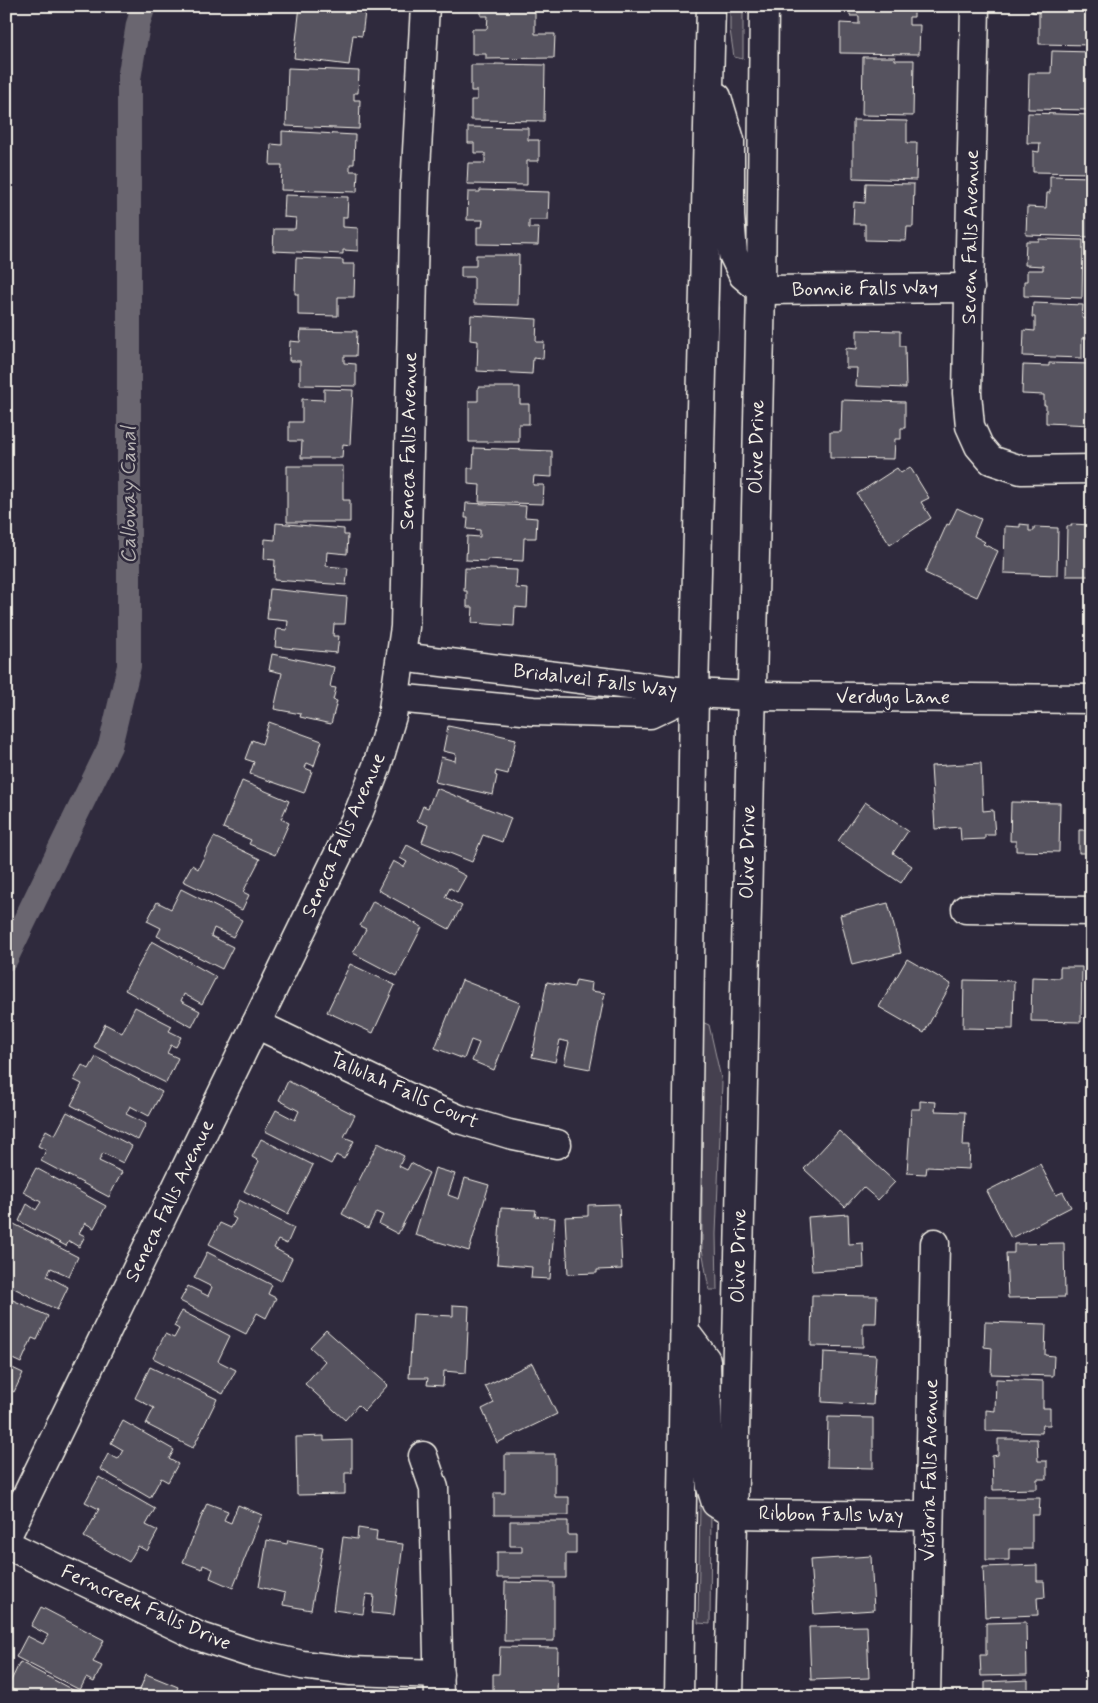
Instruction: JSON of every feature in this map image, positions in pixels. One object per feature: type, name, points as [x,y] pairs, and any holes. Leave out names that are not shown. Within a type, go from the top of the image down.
[{"type":"street","name":"Seneca Falls Avenue","points":[[6,1538],[358,814],[377,766],[392,716],[405,627],[415,187],[426,6]]},
{"type":"street","points":[[678,1697],[694,693],[711,6]]},
{"type":"street","name":"Olive Drive","points":[[729,1697],[761,290],[764,6]]},
{"type":"street","name":"Seven Falls Avenue","points":[[975,6],[967,393],[970,426],[979,446],[991,460],[1021,470],[1092,469]]},
{"type":"street","points":[[710,74],[730,140],[730,216],[733,254],[743,275],[761,290]]},
{"type":"street","name":"Bonnie Falls Way","points":[[761,290],[970,288]]},
{"type":"street","name":"Bridalveil Falls Way","points":[[401,657],[694,693]]},
{"type":"street","name":"Bridalveil Falls Way","points":[[395,698],[533,711],[650,714],[694,693]]},
{"type":"street","name":"Verdugo Lane","points":[[694,693],[751,696],[1092,698]]},
{"type":"street","points":[[966,909],[1092,911]]},
{"type":"street","name":"Tallulah Falls Court","points":[[256,1024],[410,1098],[459,1119],[509,1134],[557,1144]]},
{"type":"street","name":"Victoria Falls Avenue","points":[[926,1697],[935,1243]]},
{"type":"street","points":[[685,1332],[706,1360],[708,1458],[711,1487],[716,1503],[733,1514]]},
{"type":"street","points":[[423,1456],[434,1488],[439,1685]]},
{"type":"street","name":"Ribbon Falls Way","points":[[733,1514],[930,1516]]},
{"type":"street","name":"Ferncreek Falls Drive","points":[[6,1544],[198,1636],[250,1653],[302,1665],[439,1685]]},
{"type":"shaded area","points":[[730,6],[743,6],[743,59],[734,57],[730,30]]},
{"type":"shaded area","points":[[702,1022],[709,1025],[722,1083],[716,1234],[717,1290],[709,1290],[702,1249]]},
{"type":"shaded area","points":[[700,1505],[711,1508],[710,1624],[698,1623]]},
{"type":"building","points":[[300,6],[320,6],[365,12],[362,36],[353,35],[349,65],[294,58]]},
{"type":"building","points":[[481,6],[535,6],[535,34],[555,34],[554,58],[486,59],[486,54],[472,54],[472,29],[487,29],[488,16],[481,16]]},
{"type":"building","points":[[850,6],[914,6],[914,17],[909,17],[909,25],[920,25],[919,54],[840,53],[840,23],[859,24],[859,16],[850,16]]},
{"type":"building","points":[[1032,6],[1092,6],[1092,45],[1039,44],[1039,13],[1032,12]]},
{"type":"building","points":[[1052,51],[1092,52],[1092,110],[1028,109],[1029,73],[1051,73]]},
{"type":"building","points":[[863,57],[895,57],[895,60],[914,60],[913,116],[862,115]]},
{"type":"building","points":[[471,65],[545,65],[544,121],[471,120],[471,100],[477,100],[477,91],[471,91]]},
{"type":"building","points":[[288,68],[359,71],[358,93],[354,93],[354,100],[360,100],[359,129],[286,126]]},
{"type":"building","points":[[1028,113],[1092,115],[1092,144],[1088,144],[1088,152],[1092,152],[1092,173],[1033,172],[1033,151],[1039,152],[1040,143],[1027,143]]},
{"type":"building","points":[[853,120],[907,121],[907,143],[917,143],[916,180],[853,178]]},
{"type":"building","points":[[468,127],[528,128],[528,140],[539,140],[539,161],[527,161],[527,185],[467,184],[468,163],[485,163],[485,153],[474,153],[474,143],[468,143]]},
{"type":"building","points":[[282,131],[355,135],[354,164],[350,164],[350,171],[358,171],[357,192],[281,190],[282,165],[270,165],[271,144],[282,145]]},
{"type":"building","points":[[1050,176],[1092,177],[1092,237],[1026,235],[1027,207],[1046,208],[1047,193],[1050,193]]},
{"type":"building","points":[[866,183],[914,184],[913,227],[907,227],[906,241],[865,240],[865,224],[853,224],[854,202],[865,203]]},
{"type":"building","points":[[480,190],[549,192],[548,220],[529,220],[529,228],[539,228],[538,245],[477,244],[477,227],[482,227],[483,220],[467,220],[468,192],[480,192]]},
{"type":"building","points":[[285,195],[348,197],[347,217],[343,217],[343,227],[358,228],[358,251],[343,250],[343,254],[273,251],[274,229],[295,229],[296,218],[284,217]]},
{"type":"building","points":[[1039,239],[1083,240],[1082,298],[1024,296],[1024,281],[1027,281],[1027,270],[1043,270],[1043,266],[1025,265],[1026,241],[1039,241]]},
{"type":"building","points":[[476,255],[519,255],[518,305],[474,304],[474,277],[461,277],[461,266],[476,266]]},
{"type":"building","points":[[296,258],[343,260],[343,264],[355,264],[354,297],[338,297],[338,316],[298,315],[298,294],[295,294]]},
{"type":"building","points":[[1033,303],[1083,305],[1082,318],[1092,319],[1092,338],[1082,338],[1082,358],[1023,356],[1024,330],[1035,331],[1035,317],[1032,317]]},
{"type":"building","points":[[471,315],[537,319],[536,342],[544,342],[543,359],[533,358],[532,374],[477,371],[478,341],[470,340]]},
{"type":"building","points":[[301,330],[357,331],[356,356],[344,356],[344,363],[356,364],[356,386],[300,385],[300,361],[289,361],[290,341],[300,342]]},
{"type":"building","points":[[857,330],[900,331],[900,346],[905,346],[906,388],[856,386],[857,368],[846,368],[846,348],[857,349]]},
{"type":"building","points":[[1049,363],[1092,364],[1092,425],[1046,423],[1044,395],[1022,394],[1023,365],[1049,366]]},
{"type":"building","points":[[478,387],[520,387],[520,404],[529,404],[529,424],[519,424],[519,442],[469,442],[469,401],[478,401]]},
{"type":"building","points":[[324,389],[353,390],[350,445],[343,444],[342,458],[301,458],[302,441],[289,441],[289,422],[302,422],[302,399],[324,400]]},
{"type":"building","points":[[842,400],[905,402],[905,428],[901,428],[901,439],[895,439],[894,459],[830,458],[830,432],[841,432]]},
{"type":"building","points":[[474,448],[552,451],[552,477],[534,476],[533,485],[544,485],[543,504],[479,502],[480,485],[468,484],[468,468],[473,468]]},
{"type":"building","points":[[287,466],[343,466],[343,500],[350,500],[350,522],[287,522]]},
{"type":"building","points":[[910,467],[929,498],[921,502],[931,518],[890,545],[857,494],[897,468],[901,473]]},
{"type":"building","points":[[466,503],[526,506],[525,517],[537,518],[536,538],[524,538],[523,561],[466,560],[467,536],[480,537],[480,530],[467,529],[468,518],[465,518]]},
{"type":"building","points":[[957,508],[981,519],[974,536],[985,542],[983,544],[998,551],[977,597],[925,573],[947,524],[949,525]]},
{"type":"building","points":[[276,523],[344,529],[344,535],[348,535],[347,554],[327,552],[326,566],[348,568],[346,585],[274,580],[275,560],[264,559],[265,539],[275,540]]},
{"type":"building","points":[[1020,524],[1029,525],[1029,531],[1034,531],[1034,527],[1058,528],[1057,575],[1004,573],[1005,526],[1020,527]]},
{"type":"building","points":[[1071,524],[1092,525],[1092,576],[1066,576],[1067,526],[1072,526]]},
{"type":"building","points":[[465,568],[517,570],[516,588],[528,589],[527,608],[515,607],[514,626],[472,623],[473,607],[467,607],[467,591],[464,591]]},
{"type":"building","points":[[270,589],[347,597],[345,624],[334,624],[333,636],[339,636],[337,653],[275,647],[277,629],[287,630],[288,621],[267,619]]},
{"type":"building","points":[[272,654],[334,667],[330,687],[336,688],[333,700],[337,701],[331,724],[300,717],[301,714],[274,709],[282,673],[269,670]]},
{"type":"building","points":[[269,722],[322,741],[314,766],[307,763],[305,768],[312,771],[304,793],[250,774],[254,762],[245,759],[252,740],[262,744]]},
{"type":"building","points":[[448,726],[472,731],[473,729],[516,739],[508,774],[496,771],[495,775],[497,776],[493,795],[435,782],[441,757],[455,761],[456,754],[443,751]]},
{"type":"building","points":[[981,763],[983,811],[993,810],[995,835],[985,835],[985,839],[961,840],[960,827],[935,829],[931,766]]},
{"type":"building","points":[[242,781],[289,801],[281,819],[289,823],[275,855],[249,844],[251,840],[223,828]]},
{"type":"building","points":[[1090,782],[1092,782],[1092,857],[1086,857],[1087,853],[1079,853],[1079,830],[1090,830]]},
{"type":"building","points":[[436,788],[511,818],[502,842],[483,835],[472,862],[422,842],[428,825],[417,821],[423,806],[428,808]]},
{"type":"building","points":[[865,802],[908,831],[893,853],[912,866],[901,883],[838,841]]},
{"type":"building","points":[[1011,802],[1060,803],[1059,852],[1016,851],[1016,841],[1010,841]]},
{"type":"building","points":[[214,837],[260,859],[243,892],[249,895],[242,910],[183,881],[192,865],[198,869]]},
{"type":"building","points":[[407,845],[466,876],[457,892],[450,888],[445,897],[462,906],[449,929],[378,890],[393,861],[404,867],[407,862],[400,858]]},
{"type":"building","points":[[181,889],[242,920],[233,937],[214,928],[211,936],[233,947],[222,969],[157,936],[161,928],[147,921],[157,902],[171,909]]},
{"type":"building","points":[[373,901],[422,927],[397,976],[353,953],[366,929],[360,926]]},
{"type":"building","points":[[888,903],[901,953],[852,965],[840,915]]},
{"type":"building","points":[[152,941],[216,977],[202,1004],[184,994],[181,1001],[200,1011],[192,1027],[125,990]]},
{"type":"building","points":[[907,959],[951,984],[924,1033],[879,1007]]},
{"type":"building","points":[[350,964],[395,985],[373,1033],[327,1012]]},
{"type":"building","points":[[1060,967],[1082,967],[1081,1022],[1031,1021],[1032,977],[1060,978]]},
{"type":"building","points":[[462,980],[520,1003],[494,1070],[472,1061],[479,1043],[471,1040],[464,1059],[435,1048]]},
{"type":"building","points":[[576,980],[592,983],[591,991],[605,993],[590,1069],[564,1064],[569,1042],[560,1040],[555,1062],[532,1057],[547,982],[574,987]]},
{"type":"building","points":[[964,980],[1014,981],[1013,1029],[963,1028]]},
{"type":"building","points":[[135,1007],[172,1026],[169,1031],[181,1037],[176,1047],[171,1045],[167,1053],[178,1058],[166,1083],[94,1047],[105,1024],[122,1033]]},
{"type":"building","points":[[96,1057],[162,1092],[149,1116],[130,1106],[126,1114],[146,1124],[138,1140],[71,1105],[82,1084],[74,1080],[82,1065],[89,1069]]},
{"type":"building","points":[[288,1081],[355,1115],[344,1137],[354,1141],[344,1159],[336,1155],[331,1164],[265,1131],[276,1110],[295,1120],[299,1111],[279,1100]]},
{"type":"building","points":[[920,1101],[936,1102],[935,1111],[965,1112],[963,1146],[970,1146],[969,1169],[927,1167],[926,1174],[907,1173],[911,1109],[920,1109]]},
{"type":"building","points":[[67,1112],[132,1146],[123,1163],[103,1153],[99,1161],[122,1172],[109,1197],[41,1161],[46,1150],[38,1146],[46,1130],[55,1135]]},
{"type":"building","points":[[839,1131],[895,1182],[878,1200],[863,1187],[845,1207],[804,1169]]},
{"type":"building","points":[[261,1139],[313,1165],[288,1214],[244,1191],[259,1161],[252,1157]]},
{"type":"building","points":[[378,1143],[404,1156],[399,1166],[407,1170],[411,1163],[429,1173],[398,1234],[379,1224],[383,1215],[376,1212],[368,1228],[342,1214]]},
{"type":"building","points":[[1040,1164],[1056,1195],[1063,1192],[1071,1207],[1011,1238],[987,1191]]},
{"type":"building","points":[[36,1168],[106,1206],[94,1228],[85,1223],[79,1233],[85,1236],[79,1247],[69,1241],[66,1246],[19,1221],[27,1204],[36,1210],[41,1202],[23,1192]]},
{"type":"building","points":[[435,1168],[455,1174],[448,1195],[459,1199],[465,1178],[489,1185],[469,1251],[415,1235]]},
{"type":"building","points":[[239,1200],[294,1228],[287,1244],[278,1240],[274,1248],[292,1258],[281,1281],[209,1244],[220,1223],[231,1228],[236,1219],[231,1216]]},
{"type":"building","points":[[619,1204],[622,1269],[597,1270],[597,1273],[568,1274],[565,1217],[588,1216],[588,1205]]},
{"type":"building","points":[[501,1208],[536,1210],[535,1216],[555,1218],[550,1279],[531,1278],[532,1267],[497,1264]]},
{"type":"building","points":[[848,1214],[849,1244],[863,1243],[864,1268],[812,1271],[808,1217]]},
{"type":"building","points":[[14,1224],[78,1257],[69,1276],[51,1268],[47,1276],[68,1287],[57,1310],[6,1284],[6,1239]]},
{"type":"building","points":[[1064,1243],[1065,1297],[1008,1298],[1006,1253],[1014,1253],[1014,1244]]},
{"type":"building","points":[[207,1252],[272,1285],[268,1294],[276,1298],[266,1318],[257,1313],[246,1334],[180,1301],[188,1286],[208,1296],[212,1287],[194,1278]]},
{"type":"building","points":[[812,1295],[877,1296],[876,1323],[863,1323],[863,1347],[811,1346]]},
{"type":"building","points":[[6,1297],[48,1316],[37,1340],[32,1338],[21,1363],[6,1356]]},
{"type":"building","points":[[453,1305],[469,1306],[466,1373],[444,1371],[443,1386],[427,1385],[428,1378],[409,1378],[413,1314],[453,1316]]},
{"type":"building","points":[[182,1311],[230,1336],[218,1361],[236,1370],[223,1394],[153,1358],[165,1334],[174,1338],[179,1329],[174,1326]]},
{"type":"building","points":[[985,1322],[1046,1324],[1045,1355],[1054,1356],[1053,1376],[991,1374],[992,1348],[984,1347]]},
{"type":"building","points":[[326,1330],[388,1385],[364,1411],[358,1405],[345,1420],[305,1384],[325,1361],[310,1347]]},
{"type":"building","points":[[824,1352],[876,1355],[873,1405],[822,1402]]},
{"type":"building","points":[[532,1363],[557,1414],[497,1443],[482,1409],[494,1403],[485,1386]]},
{"type":"building","points":[[6,1365],[23,1373],[14,1392],[6,1388]]},
{"type":"building","points":[[150,1367],[217,1399],[193,1448],[146,1424],[154,1408],[135,1398]]},
{"type":"building","points":[[996,1379],[1043,1381],[1043,1408],[1050,1408],[1050,1425],[1043,1425],[1042,1433],[986,1431],[986,1410],[995,1411]]},
{"type":"building","points":[[6,1398],[11,1400],[6,1410]]},
{"type":"building","points":[[828,1417],[873,1418],[873,1468],[827,1467]]},
{"type":"building","points":[[123,1421],[174,1450],[169,1459],[178,1464],[168,1482],[161,1478],[150,1498],[100,1469],[108,1454],[118,1459],[123,1450],[111,1443]]},
{"type":"building","points":[[324,1436],[324,1441],[352,1440],[352,1473],[345,1473],[345,1494],[297,1495],[296,1437]]},
{"type":"building","points":[[998,1439],[1037,1439],[1038,1461],[1047,1461],[1047,1479],[1037,1479],[1037,1489],[993,1490],[992,1456],[998,1455]]},
{"type":"building","points":[[505,1454],[555,1454],[555,1497],[569,1497],[569,1515],[494,1515],[494,1493],[505,1493]]},
{"type":"building","points":[[99,1477],[155,1509],[146,1525],[158,1531],[147,1551],[138,1546],[129,1562],[84,1537],[99,1509],[85,1502]]},
{"type":"building","points":[[986,1498],[1040,1498],[1039,1515],[1032,1515],[1032,1549],[1009,1549],[1009,1560],[986,1560]]},
{"type":"building","points":[[207,1503],[228,1511],[224,1520],[231,1523],[238,1505],[262,1515],[233,1588],[210,1578],[213,1569],[203,1565],[202,1569],[183,1562]]},
{"type":"building","points":[[510,1521],[568,1521],[568,1535],[576,1535],[576,1554],[566,1554],[566,1578],[497,1578],[497,1552],[522,1552],[522,1546],[510,1546]]},
{"type":"building","points":[[358,1528],[377,1531],[376,1541],[403,1544],[394,1615],[372,1613],[374,1595],[366,1594],[363,1614],[333,1610],[343,1537],[357,1539]]},
{"type":"building","points":[[267,1540],[287,1544],[288,1540],[323,1547],[311,1610],[283,1605],[285,1593],[259,1587]]},
{"type":"building","points":[[1085,1551],[1092,1551],[1092,1573],[1085,1573]]},
{"type":"building","points":[[871,1556],[874,1610],[814,1614],[810,1560]]},
{"type":"building","points":[[1037,1565],[1037,1581],[1044,1581],[1045,1597],[1037,1598],[1038,1615],[985,1617],[983,1567]]},
{"type":"building","points":[[505,1582],[554,1583],[554,1641],[504,1641]]},
{"type":"building","points":[[41,1607],[104,1640],[93,1662],[102,1666],[94,1682],[86,1678],[80,1690],[16,1657],[27,1636],[43,1644],[48,1635],[31,1626]]},
{"type":"building","points":[[1026,1622],[1027,1675],[981,1676],[980,1655],[986,1655],[986,1623]]},
{"type":"building","points":[[867,1626],[869,1678],[811,1680],[809,1627]]},
{"type":"building","points":[[500,1647],[558,1648],[557,1697],[493,1697],[493,1674],[499,1674]]},
{"type":"building","points":[[20,1662],[86,1697],[14,1697],[17,1692],[8,1687]]},
{"type":"building","points":[[146,1674],[178,1687],[174,1697],[137,1697]]},
{"type":"building","points":[[1028,1680],[1028,1697],[985,1697],[985,1682]]},
{"type":"building","points":[[865,1693],[866,1697],[815,1697],[815,1696]]},
{"type":"waterway","name":"Calloway Canal","points":[[6,959],[110,746],[129,666],[129,79],[138,24],[144,6]]}]
